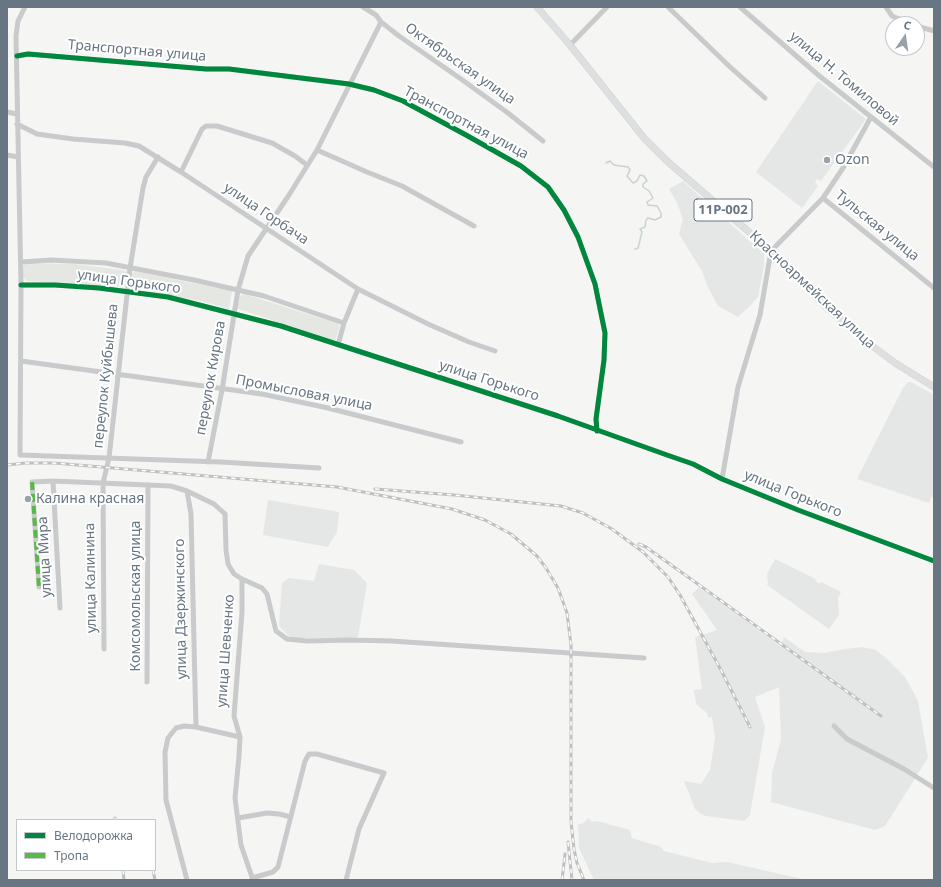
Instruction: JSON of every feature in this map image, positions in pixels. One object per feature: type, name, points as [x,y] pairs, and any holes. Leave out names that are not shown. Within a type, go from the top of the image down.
[{"type":"main road","name":"Красноармейская улица","points":[[537,7],[570,45],[644,138],[667,161],[771,251],[828,309],[863,339],[895,363],[934,387]]},
{"type":"street","points":[[25,7],[18,21],[16,36],[21,262],[20,455],[319,468]]},
{"type":"street","name":"Октябрьская улица","points":[[363,7],[376,15],[381,22],[502,108],[543,141]]},
{"type":"street","points":[[570,45],[607,7]]},
{"type":"street","points":[[668,7],[729,66],[765,98]]},
{"type":"street","name":"улица Н. Томиловой","points":[[740,7],[817,74],[934,167]]},
{"type":"street","points":[[886,7],[892,16]]},
{"type":"street","name":"переулок Кирова","points":[[208,462],[222,390],[238,290],[248,256],[317,150],[381,22]]},
{"type":"street","name":"Транспортная улица","points":[[17,56],[28,54],[206,69],[229,69],[349,84],[374,90],[403,101],[466,134],[522,166],[548,187],[564,210],[578,237],[591,270],[605,333],[604,360],[596,419],[597,431]]},
{"type":"street","points":[[7,112],[17,114]]},
{"type":"street","points":[[722,479],[738,387],[760,315],[771,251],[823,198],[871,118]]},
{"type":"street","name":"улица Горбача","points":[[18,124],[37,134],[73,139],[125,143],[140,146],[182,172],[358,289],[428,324],[470,342],[496,351]]},
{"type":"street","points":[[182,172],[202,130],[206,126],[216,126],[272,143],[295,156],[307,165]]},
{"type":"street","points":[[317,150],[402,186],[474,226]]},
{"type":"street","points":[[7,155],[18,157]]},
{"type":"street","name":"переулок Куйбышева","points":[[103,483],[109,458],[130,268],[146,177],[158,157]]},
{"type":"street","name":"Тульская улица","points":[[823,198],[934,288]]},
{"type":"street","points":[[21,262],[51,260],[106,263],[194,280],[264,296],[344,323]]},
{"type":"street","name":"улица Горького","points":[[21,285],[70,286],[168,298],[234,313],[281,326],[543,411],[693,464],[722,479],[798,510],[934,561]]},
{"type":"street","points":[[338,345],[344,323],[358,289]]},
{"type":"street","name":"Промысловая улица","points":[[21,361],[155,379],[222,390],[262,394],[328,408],[461,442]]},
{"type":"street","points":[[39,587],[32,482],[54,481],[171,486],[188,491]]},
{"type":"street","name":"улица Мира","points":[[54,481],[60,608]]},
{"type":"street","name":"улица Калинина","points":[[103,483],[104,649]]},
{"type":"street","name":"Комсомольская улица","points":[[147,682],[148,485]]},
{"type":"street","name":"улица Шевченко","points":[[188,491],[214,504],[225,514],[228,564],[234,574],[242,579],[242,612],[234,716],[240,737],[235,798],[241,844],[252,879]]},
{"type":"street","name":"улица Дзержинского","points":[[188,491],[191,514],[196,727]]},
{"type":"street","points":[[242,579],[262,588],[267,594],[276,631],[287,639],[307,641],[392,641],[644,658]]},
{"type":"street","points":[[188,880],[166,800],[165,752],[168,738],[176,728],[184,726],[196,727],[240,737]]},
{"type":"street","points":[[834,726],[847,739],[904,769],[934,788]]},
{"type":"street","points":[[252,879],[273,872],[278,867],[305,761],[309,754],[317,754],[384,773],[359,829],[346,880]]},
{"type":"street","points":[[238,818],[267,813],[291,817]]},
{"type":"shaded area","points":[[818,81],[866,119],[821,181],[817,179],[815,182],[818,186],[802,208],[756,172]]},
{"type":"shaded area","points":[[683,181],[764,254],[764,267],[758,297],[738,317],[718,306],[707,285],[702,271],[679,234],[683,219],[677,203],[669,189]]},
{"type":"shaded area","points":[[25,263],[74,264],[123,270],[127,272],[127,278],[123,287],[27,281],[23,277],[23,266]]},
{"type":"shaded area","points":[[135,271],[232,291],[229,309],[201,301],[131,288],[131,274]]},
{"type":"shaded area","points":[[244,294],[339,324],[335,341],[239,309],[237,306],[238,300],[240,296]]},
{"type":"shaded area","points":[[908,382],[911,382],[934,395],[934,497],[931,497],[929,503],[857,479],[903,388]]},
{"type":"shaded area","points":[[268,500],[339,512],[337,532],[328,547],[263,535]]},
{"type":"shaded area","points":[[775,559],[816,579],[815,581],[820,584],[821,582],[841,592],[838,598],[839,615],[829,629],[767,585],[767,574]]},
{"type":"shaded area","points":[[319,564],[354,570],[367,583],[358,637],[291,638],[279,625],[282,583],[289,578],[314,581]]},
{"type":"shaded area","points":[[699,587],[780,646],[784,637],[805,652],[824,653],[862,647],[876,650],[905,677],[918,701],[928,758],[885,826],[875,830],[771,802],[772,773],[781,739],[779,687],[755,697],[765,727],[750,815],[744,821],[706,816],[695,809],[684,781],[701,784],[710,770],[715,738],[712,717],[708,718],[707,713],[696,704],[694,690],[702,689],[695,637],[717,630],[692,594]]},
{"type":"shaded area","points":[[588,818],[592,822],[597,821],[630,830],[632,838],[661,847],[664,851],[712,863],[727,862],[807,880],[594,880],[579,848],[578,825],[585,822]]},
{"type":"waterway","points":[[606,163],[610,161],[614,165],[628,167],[630,170],[627,176],[633,183],[637,181],[640,175],[644,176],[647,181],[643,184],[643,187],[649,191],[653,198],[647,202],[648,205],[657,206],[661,213],[661,217],[655,220],[648,218],[646,220],[645,227],[640,229],[642,232],[638,248],[635,249]]},
{"type":"railway","points":[[7,465],[54,463],[337,487],[452,509],[485,520],[511,534],[537,556],[546,568],[558,588],[567,613],[571,645],[571,822],[577,863],[584,880]]},
{"type":"railway","points":[[375,489],[454,495],[561,506],[583,513],[612,529],[643,552],[668,577],[680,595],[750,727]]},
{"type":"railway","points":[[639,544],[646,547],[881,716]]},
{"type":"railway","points":[[568,842],[572,880]]},
{"type":"railway","points":[[562,880],[565,854]]},
{"type":"railway","points":[[123,871],[124,880]]},
{"type":"railway","points":[[153,871],[155,880]]},
{"type":"marked path","points":[[32,482],[39,587]]},
{"type":"cycle path","points":[[17,56],[28,54],[206,69],[229,69],[349,84],[374,90],[403,101],[521,166],[548,187],[564,210],[578,237],[595,284],[605,333],[604,360],[596,419],[597,431]]},
{"type":"cycle path","points":[[21,285],[55,285],[99,288],[168,297],[281,326],[558,416],[693,464],[722,479],[798,510],[934,561]]},
{"type":"place","name":"Ozon","points":[[827,160]]},
{"type":"place","name":"Калина красная","points":[[28,499]]}]
